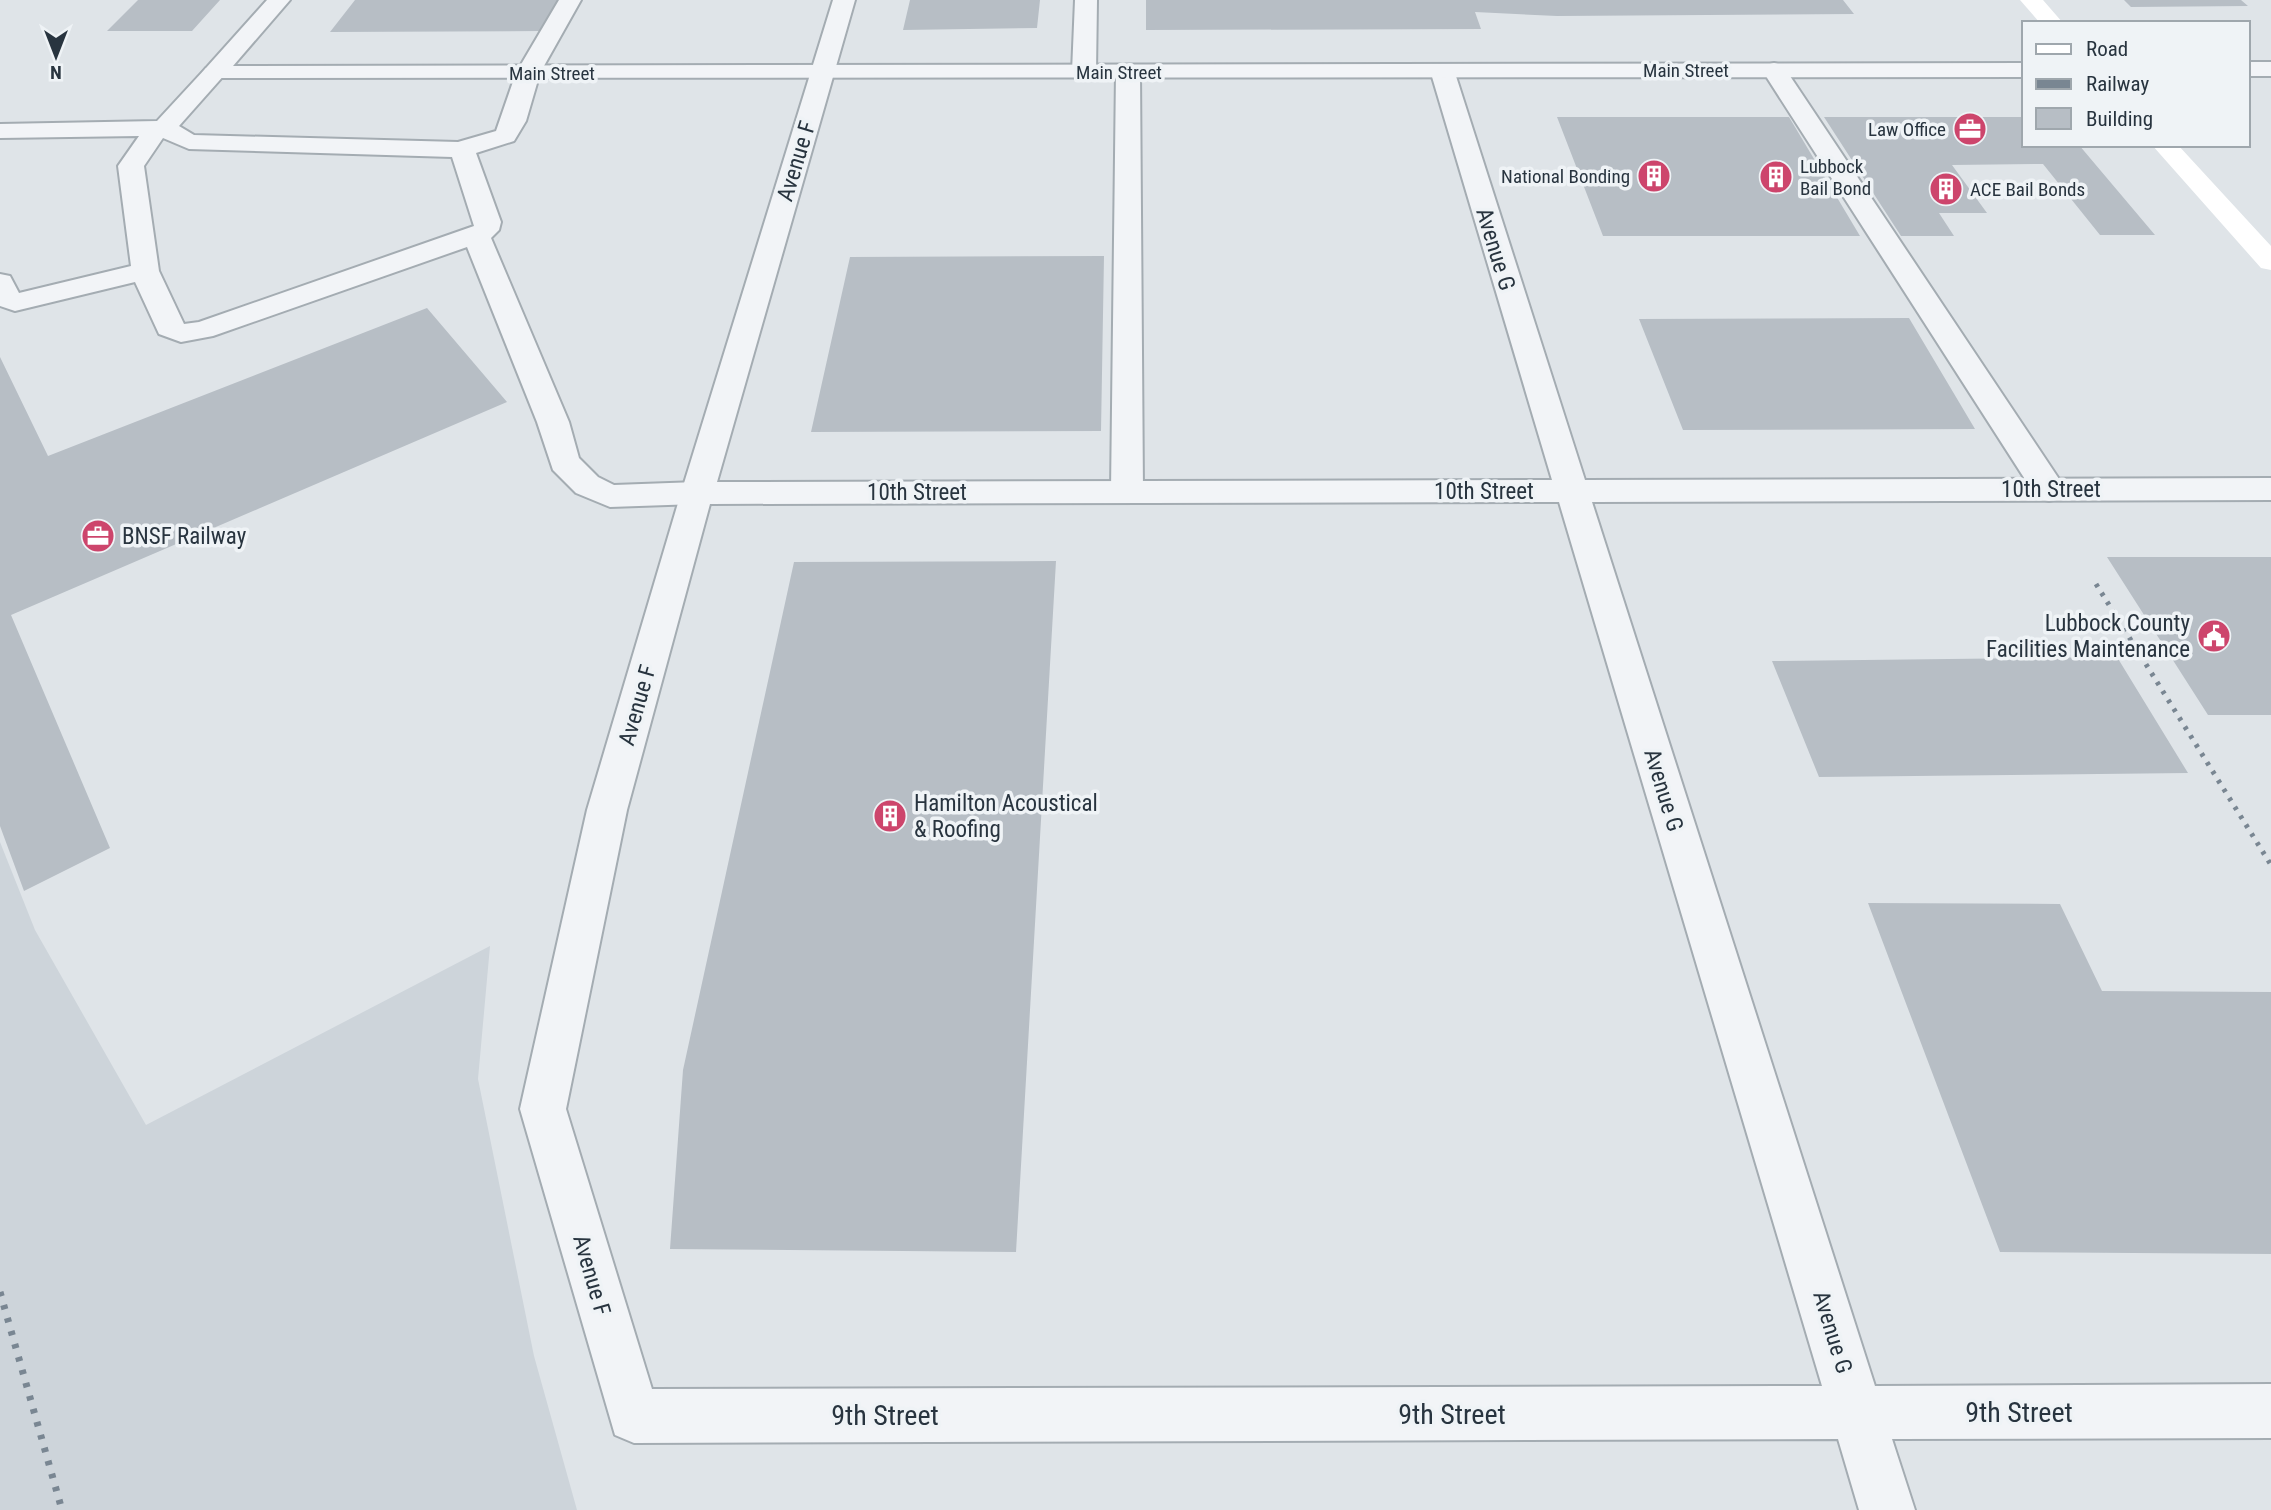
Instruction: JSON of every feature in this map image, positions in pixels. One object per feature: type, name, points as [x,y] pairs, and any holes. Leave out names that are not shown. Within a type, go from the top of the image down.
[{"type":"main road","points":[[2031,0],[2050,21]]},
{"type":"main road","points":[[2166,147],[2271,261]]},
{"type":"street","points":[[279,0],[160,130],[131,166],[145,271],[169,328],[181,333],[203,330],[476,236],[486,230],[488,222],[466,156],[459,150]]},
{"type":"street","points":[[0,131],[160,130],[189,142],[459,150],[505,136],[514,121],[528,73],[570,0]]},
{"type":"street","name":"Avenue F","points":[[634,1416],[543,1109],[607,810],[697,493],[844,0]]},
{"type":"street","points":[[1084,72],[1086,0]]},
{"type":"street","points":[[2250,69],[2271,69]]},
{"type":"street","name":"Avenue G","points":[[1442,70],[1887,1510]]},
{"type":"street","points":[[1774,70],[2049,490]]},
{"type":"street","name":"Main Street","points":[[214,73],[2022,70]]},
{"type":"street","points":[[1127,491],[1128,72]]},
{"type":"street","name":"10th Street","points":[[476,236],[553,422],[564,462],[587,485],[610,496],[697,493],[1127,491],[2271,489]]},
{"type":"street","points":[[8,292],[145,271]]},
{"type":"street","name":"9th Street","points":[[634,1416],[2271,1411]]},
{"type":"shaded area","points":[[0,842],[35,930],[146,1125],[490,946],[478,1079],[534,1356],[577,1510],[0,1510]]},
{"type":"building","points":[[138,0],[220,0],[192,31],[107,31]]},
{"type":"building","points":[[355,0],[559,0],[541,31],[330,32]]},
{"type":"building","points":[[910,0],[1040,0],[1037,28],[903,30]]},
{"type":"building","points":[[1146,0],[1843,0],[1854,14],[1557,16],[1475,12],[1481,29],[1146,30]]},
{"type":"building","points":[[2124,0],[2241,0],[2248,6],[2131,7]]},
{"type":"building","points":[[1557,117],[1789,117],[1860,236],[1603,236]]},
{"type":"building","points":[[1824,117],[2022,117],[2022,147],[2081,147],[2155,235],[2100,235],[2043,164],[1952,165],[1987,213],[1939,213],[1954,236],[1901,236]]},
{"type":"building","points":[[1104,256],[1101,431],[811,432],[850,257]]},
{"type":"building","name":"BNSF Railway","points":[[427,308],[507,402],[11,615],[110,848],[24,891],[0,826],[0,357],[48,456]]},
{"type":"building","points":[[1909,318],[1975,429],[1683,430],[1639,319]]},
{"type":"building","name":"Lubbock County Facilities Maintenance","points":[[2107,557],[2271,557],[2271,715],[2208,715]]},
{"type":"building","name":"Hamilton Acoustical & Roofing","points":[[1056,561],[1016,1252],[670,1249],[683,1070],[794,562]]},
{"type":"building","points":[[2117,657],[2188,773],[1819,777],[1772,661]]},
{"type":"building","points":[[1868,903],[2060,904],[2102,991],[2271,992],[2271,1254],[2000,1252]]},
{"type":"railway","points":[[2096,584],[2271,865]]},
{"type":"railway","points":[[0,1292],[62,1510]]},
{"type":"place","name":"Law Office","points":[[1970,129]]},
{"type":"place","name":"National Bonding","points":[[1654,176]]},
{"type":"place","name":"Lubbock Bail Bond","points":[[1776,177]]},
{"type":"place","name":"ACE Bail Bonds","points":[[1946,189]]},
{"type":"place","name":"BNSF Railway","points":[[98,536]]},
{"type":"place","name":"Lubbock County Facilities Maintenance","points":[[2214,636]]},
{"type":"place","name":"Hamilton Acoustical & Roofing","points":[[890,816]]}]
